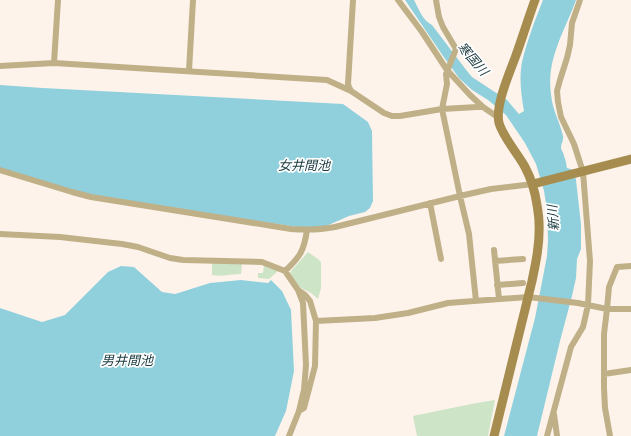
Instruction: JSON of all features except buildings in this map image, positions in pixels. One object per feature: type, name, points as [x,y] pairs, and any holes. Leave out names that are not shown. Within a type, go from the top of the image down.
[{"type":"street","points":[[54,63],[58,0]]},
{"type":"street","points":[[189,71],[193,0]]},
{"type":"street","points":[[351,91],[348,84],[353,0]]},
{"type":"street","points":[[398,0],[448,68],[470,95],[484,107],[498,115]]},
{"type":"street","points":[[436,0],[443,27],[456,49],[446,74],[447,84],[442,109],[469,234],[476,301]]},
{"type":"street","points":[[494,436],[530,297],[539,241],[539,223],[535,183],[505,135],[499,123],[498,115],[502,96],[535,0]]},
{"type":"street","points":[[547,436],[571,347],[582,327],[588,305],[590,260],[581,172],[574,144],[561,116],[557,91],[570,45],[572,23],[580,0]]},
{"type":"street","points":[[0,66],[54,63],[327,80],[351,91],[384,113],[392,116],[442,109],[484,107]]},
{"type":"street","points":[[0,170],[91,197],[292,229],[320,230],[491,189],[535,183],[631,160]]},
{"type":"street","points":[[430,203],[441,259]]},
{"type":"street","points":[[285,271],[300,255],[305,242],[307,230]]},
{"type":"street","points":[[0,234],[122,244],[138,247],[170,258],[183,260],[262,262],[285,271],[298,290],[303,303],[306,365],[304,390],[299,411],[289,436]]},
{"type":"street","points":[[494,250],[499,299]]},
{"type":"street","points":[[495,261],[523,259]]},
{"type":"street","points":[[610,436],[605,408],[604,374],[604,334],[607,308],[610,287],[617,267],[631,266]]},
{"type":"street","points":[[497,286],[523,283]]},
{"type":"street","points":[[298,290],[310,301],[316,321],[315,366],[304,408],[299,411]]},
{"type":"street","points":[[316,321],[375,318],[408,313],[448,303],[530,297],[607,308],[631,309]]},
{"type":"street","points":[[604,374],[631,370]]},
{"type":"street","points":[[553,410],[557,436]]},
{"type":"green space","points":[[308,252],[321,262],[321,288],[318,299],[311,293],[299,287],[290,274]]},
{"type":"green space","points":[[212,262],[242,263],[241,274],[223,276],[212,275]]},
{"type":"green space","points":[[264,265],[278,271],[269,279],[258,278],[258,273],[263,273]]},
{"type":"green space","points":[[495,400],[488,436],[417,436],[413,416]]},
{"type":"water","name":"新川","points":[[405,0],[414,0],[423,17],[432,25],[472,77],[507,100],[519,114],[524,111],[521,86],[522,62],[531,31],[543,0],[576,0],[554,57],[550,81],[553,105],[563,136],[561,149],[564,154],[567,168],[574,170],[576,180],[581,224],[581,249],[577,259],[576,278],[572,296],[537,436],[504,436],[535,318],[547,256],[547,210],[544,191],[536,164],[525,143],[506,115],[488,100],[472,90],[459,78]]},
{"type":"water","name":"女井間池","points":[[0,85],[343,104],[368,122],[372,131],[373,201],[370,208],[365,212],[349,216],[324,227],[304,228],[93,196],[0,168]]},
{"type":"water","name":"男井間池","points":[[121,266],[134,267],[162,292],[175,294],[210,283],[241,280],[268,283],[271,280],[282,291],[291,310],[294,371],[286,411],[275,436],[0,436],[0,308],[42,322],[65,315],[108,272]]},
{"type":"water label","name":"寒国川","points":[[473,59]]}]
